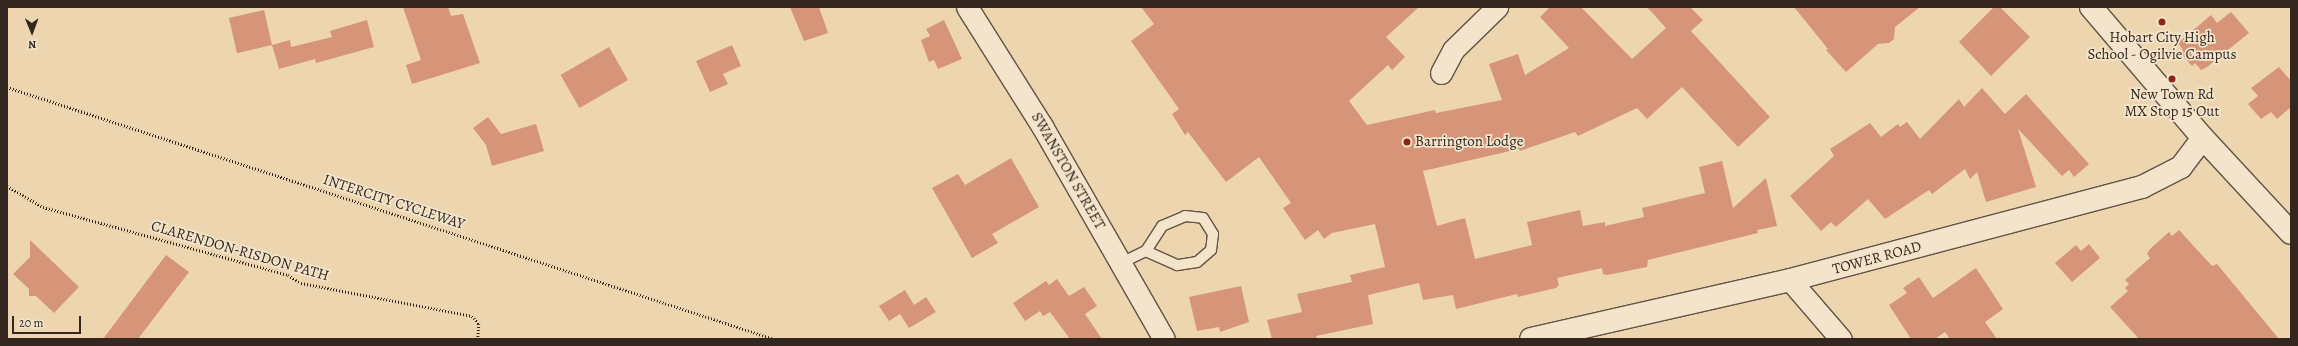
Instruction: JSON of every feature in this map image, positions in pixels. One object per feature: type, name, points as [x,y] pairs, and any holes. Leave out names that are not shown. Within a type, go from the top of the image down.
[{"type":"street","name":"SWANSTON STREET","points":[[966,7],[1042,126],[1164,339]]},
{"type":"street","points":[[1441,73],[1453,50],[1497,7]]},
{"type":"street","points":[[2090,7],[2203,138],[2291,233]]},
{"type":"street","name":"TOWER ROAD","points":[[1531,339],[1790,280],[2142,187],[2182,167],[2203,138]]},
{"type":"street","points":[[1790,280],[1841,339]]},
{"type":"lane","points":[[1121,263],[1146,250],[1162,226],[1185,216],[1203,218],[1213,234],[1211,250],[1197,262],[1177,265],[1146,250]]},
{"type":"path","name":"INTERCITY CYCLEWAY","points":[[7,86],[774,339]]},
{"type":"path","name":"CLARENDON-RISDON PATH","points":[[7,186],[43,207],[288,275],[301,283],[472,316],[479,324],[478,339]]},
{"type":"building","points":[[403,7],[448,7],[451,16],[463,14],[480,63],[412,84],[406,65],[421,60]]},
{"type":"building","points":[[790,7],[819,7],[828,33],[804,41]]},
{"type":"building","points":[[1141,7],[1419,7],[1386,37],[1405,57],[1392,70],[1388,65],[1349,101],[1367,125],[1435,110],[1436,113],[1502,100],[1489,64],[1518,54],[1525,75],[1569,48],[1540,17],[1550,7],[1581,7],[1632,59],[1666,28],[1647,7],[1690,7],[1703,20],[1691,31],[1770,117],[1738,147],[1682,87],[1647,119],[1637,108],[1578,136],[1575,132],[1520,151],[1519,149],[1423,171],[1437,226],[1465,218],[1475,259],[1532,245],[1527,222],[1580,210],[1583,226],[1605,222],[1605,226],[1644,217],[1642,208],[1705,193],[1699,167],[1722,161],[1733,208],[1766,178],[1777,226],[1757,230],[1758,233],[1648,260],[1647,267],[1607,275],[1603,274],[1602,268],[1557,278],[1559,285],[1556,288],[1518,297],[1517,294],[1456,309],[1453,295],[1423,300],[1419,283],[1368,295],[1373,324],[1316,336],[1317,339],[1272,339],[1267,320],[1302,312],[1297,294],[1352,282],[1350,275],[1385,267],[1375,224],[1332,233],[1324,239],[1318,230],[1305,240],[1283,208],[1291,203],[1259,157],[1226,182],[1188,132],[1185,135],[1172,114],[1179,109],[1131,41],[1154,24]]},
{"type":"building","points":[[1794,7],[1920,7],[1895,27],[1894,39],[1889,43],[1878,44],[1846,72],[1826,50],[1828,49]]},
{"type":"building","points":[[1994,7],[2000,7],[2030,37],[1991,76],[1959,42]]},
{"type":"building","points":[[264,10],[272,45],[237,53],[229,18]]},
{"type":"building","points":[[2231,12],[2249,33],[2207,67],[2201,70],[2195,63],[2192,66],[2180,52],[2183,50],[2178,43],[2211,15],[2217,23]]},
{"type":"building","points":[[367,20],[374,47],[316,63],[315,59],[279,69],[272,45],[290,40],[291,47],[332,37],[330,31]]},
{"type":"building","points":[[944,20],[962,59],[938,69],[934,60],[929,62],[921,40],[930,36],[926,29]]},
{"type":"building","points":[[732,45],[741,66],[723,74],[728,84],[710,92],[696,61]]},
{"type":"building","points":[[609,47],[628,80],[580,108],[561,75]]},
{"type":"building","points":[[2279,67],[2291,81],[2291,107],[2277,119],[2271,112],[2261,119],[2248,104],[2258,96],[2251,88]]},
{"type":"building","points":[[1982,88],[2005,114],[2026,94],[2089,164],[2074,177],[2069,170],[2062,176],[2018,129],[2036,187],[1986,202],[1977,172],[1970,179],[1965,169],[1932,194],[1929,190],[1885,219],[1868,199],[1836,227],[1831,222],[1821,231],[1790,196],[1834,156],[1830,149],[1870,123],[1881,137],[1898,124],[1900,127],[1907,122],[1920,139],[1959,99],[1964,107]]},
{"type":"building","points":[[488,117],[501,134],[536,124],[544,151],[492,166],[486,145],[473,128]]},
{"type":"building","points":[[1011,158],[1039,207],[992,234],[998,243],[972,258],[932,188],[958,174],[965,185]]},
{"type":"building","points":[[2179,230],[2212,266],[2217,264],[2279,339],[2139,339],[2110,307],[2128,291],[2125,288],[2129,284],[2125,280],[2150,258],[2147,254],[2150,249],[2169,232],[2172,236]]},
{"type":"building","points":[[30,240],[79,287],[54,313],[36,296],[29,296],[29,289],[13,274],[30,257]]},
{"type":"building","points":[[2089,244],[2100,258],[2072,282],[2055,263],[2076,245],[2081,251]]},
{"type":"building","points":[[166,255],[189,272],[138,339],[103,339]]},
{"type":"building","points":[[1976,268],[2003,309],[1985,322],[1997,339],[1950,339],[1945,332],[1935,339],[1911,339],[1889,305],[1907,293],[1903,288],[1919,277],[1933,298]]},
{"type":"building","points":[[1057,279],[1069,296],[1084,287],[1097,306],[1085,314],[1102,339],[1070,339],[1050,312],[1043,316],[1040,311],[1025,321],[1013,303],[1046,281],[1049,285]]},
{"type":"building","points":[[1241,286],[1249,322],[1220,332],[1219,327],[1197,331],[1189,297]]},
{"type":"building","points":[[905,290],[914,305],[926,297],[936,312],[909,328],[900,314],[889,321],[879,306]]},
{"type":"place","name":"Hobart City High School - Ogilvie Campus","points":[[2162,22]]},
{"type":"place","name":"New Town Rd MX Stop 15 Out","points":[[2172,79]]},
{"type":"place","name":"Barrington Lodge","points":[[1407,142]]}]
